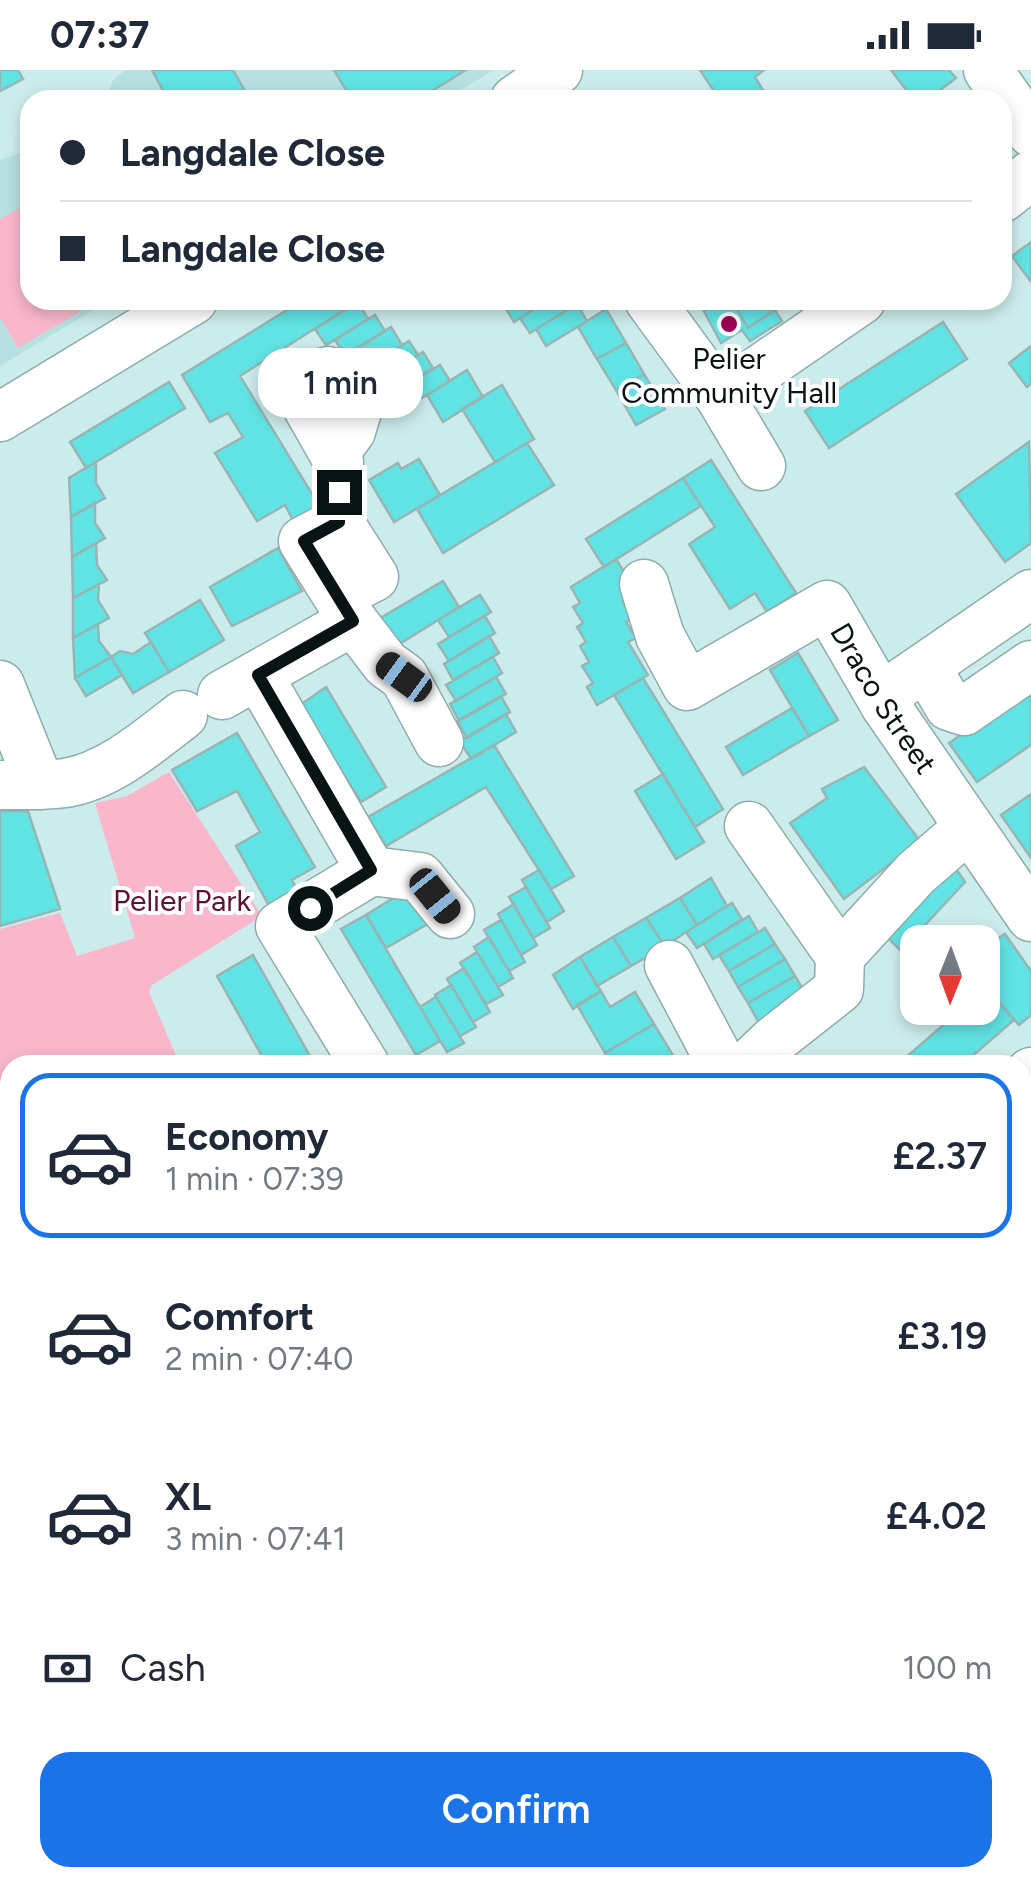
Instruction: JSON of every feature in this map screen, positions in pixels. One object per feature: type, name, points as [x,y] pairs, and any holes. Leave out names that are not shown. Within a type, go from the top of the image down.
[{"type":"street","points":[[529,90],[558,70]]},
{"type":"street","points":[[1012,105],[1031,132]]},
{"type":"street","points":[[0,417],[177,310]]},
{"type":"street","points":[[655,310],[720,397],[761,466]]},
{"type":"street","points":[[720,397],[846,310]]},
{"type":"street","points":[[334,454],[339,462],[339,522],[304,541],[345,608],[386,664],[404,677],[439,742]]},
{"type":"street","name":"Draco Street","points":[[644,584],[660,636],[687,686],[827,605],[884,705],[1031,917]]},
{"type":"street","points":[[884,705],[898,686],[1031,594]]},
{"type":"street","points":[[0,685],[20,785],[92,775],[221,695],[345,608]]},
{"type":"street","points":[[926,667],[949,706],[964,711],[1031,665]]},
{"type":"street","points":[[221,695],[371,870]]},
{"type":"street","points":[[749,826],[840,956],[839,989],[760,1055]]},
{"type":"street","points":[[840,956],[916,874],[968,828]]},
{"type":"street","points":[[360,1055],[280,926],[371,870],[420,877],[450,914]]},
{"type":"street","points":[[669,964],[717,1055]]},
{"type":"shaded area","points":[[125,70],[494,70],[461,90],[110,90],[112,81]]},
{"type":"shaded area","points":[[20,153],[20,310],[93,310],[0,366],[0,160]]},
{"type":"green space","points":[[20,208],[20,310],[83,310],[18,348],[0,317],[0,219]]},
{"type":"green space","name":"Pelier Park","points":[[169,772],[262,916],[152,985],[149,992],[176,1055],[0,1055],[0,929],[60,913],[77,956],[135,938],[95,803],[127,796]]},
{"type":"building","points":[[0,70],[18,70],[23,79],[0,91]]},
{"type":"building","points":[[152,70],[233,70],[244,90],[163,90]]},
{"type":"building","points":[[334,70],[466,70],[433,90],[346,90]]},
{"type":"building","points":[[700,70],[764,70],[755,77],[763,90],[713,90]]},
{"type":"building","points":[[891,70],[949,70],[956,78],[940,90],[906,90]]},
{"type":"building","points":[[1031,242],[1031,282],[1012,256]]},
{"type":"building","points":[[287,310],[344,310],[240,376],[320,507],[294,522],[285,505],[257,521],[215,453],[243,437],[228,413],[210,422],[182,375]]},
{"type":"building","points":[[345,310],[363,310],[368,319],[326,345],[315,329]]},
{"type":"building","points":[[507,310],[533,310],[514,322]]},
{"type":"building","points":[[532,310],[567,310],[530,333],[520,318]]},
{"type":"building","points":[[567,310],[581,310],[587,321],[546,346],[536,329]]},
{"type":"building","points":[[607,310],[626,343],[597,359],[578,327]]},
{"type":"building","name":"Pelier Community Hall","points":[[703,310],[738,310],[748,328],[775,310],[782,321],[750,341],[742,330],[721,343]]},
{"type":"building","points":[[738,310],[774,310],[748,328]]},
{"type":"building","points":[[375,315],[385,331],[345,356],[335,340]]},
{"type":"building","points":[[943,322],[967,359],[829,448],[805,411]]},
{"type":"building","points":[[391,327],[402,345],[361,370],[350,352]]},
{"type":"building","points":[[409,341],[418,355],[378,381],[369,365]]},
{"type":"building","points":[[626,343],[644,374],[616,390],[597,359]]},
{"type":"building","points":[[1031,346],[1031,384],[1027,387],[1009,363]]},
{"type":"building","points":[[423,352],[433,368],[393,393],[383,377]]},
{"type":"building","points":[[440,365],[450,381],[410,405],[400,389]]},
{"type":"building","points":[[467,370],[483,397],[443,422],[427,395]]},
{"type":"building","points":[[644,374],[665,409],[636,425],[616,390]]},
{"type":"building","points":[[169,382],[185,408],[86,468],[70,442]]},
{"type":"building","points":[[502,385],[534,439],[495,462],[462,409]]},
{"type":"building","points":[[1029,442],[1031,543],[1005,562],[956,494]]},
{"type":"building","points":[[527,443],[554,485],[443,553],[417,509]]},
{"type":"building","points":[[419,459],[440,495],[394,522],[369,480],[398,463],[401,469]]},
{"type":"building","points":[[711,460],[796,593],[767,612],[755,593],[730,609],[689,544],[715,527],[683,478]]},
{"type":"building","points":[[96,462],[96,483],[105,498],[71,517],[69,478]]},
{"type":"building","points":[[683,478],[701,506],[604,567],[586,539]]},
{"type":"building","points":[[95,503],[95,523],[105,538],[72,557],[71,517]]},
{"type":"building","points":[[96,543],[97,565],[107,580],[73,598],[72,557]]},
{"type":"building","points":[[278,548],[302,591],[232,626],[210,587]]},
{"type":"building","points":[[616,559],[627,577],[621,581],[630,597],[623,602],[633,618],[626,622],[636,638],[628,642],[648,675],[597,705],[587,687],[593,683],[582,666],[589,662],[580,646],[586,642],[577,627],[583,623],[573,607],[580,603],[571,587]]},
{"type":"building","points":[[443,581],[459,607],[393,648],[377,620]]},
{"type":"building","points":[[99,584],[98,600],[109,618],[73,638],[73,598]]},
{"type":"building","points":[[480,595],[491,612],[449,637],[438,620]]},
{"type":"building","points":[[200,600],[224,640],[169,672],[145,633]]},
{"type":"building","points":[[485,616],[495,633],[449,661],[438,644]]},
{"type":"building","points":[[98,624],[99,641],[111,657],[75,678],[73,638]]},
{"type":"building","points":[[489,636],[499,653],[453,680],[444,664]]},
{"type":"building","points":[[151,642],[169,672],[133,693],[111,657],[120,651],[133,654]]},
{"type":"building","points":[[798,653],[838,720],[809,736],[770,670]]},
{"type":"building","points":[[111,657],[122,675],[86,696],[75,678]]},
{"type":"building","points":[[493,657],[502,673],[456,701],[446,685]]},
{"type":"building","points":[[496,677],[506,694],[459,721],[450,704]]},
{"type":"building","points":[[643,678],[723,809],[695,827],[614,695]]},
{"type":"building","points":[[326,687],[386,787],[361,802],[300,705]]},
{"type":"building","points":[[1031,687],[1031,745],[977,782],[949,743]]},
{"type":"building","points":[[501,696],[510,712],[467,738],[457,721]]},
{"type":"building","points":[[792,708],[809,736],[743,775],[726,747]]},
{"type":"building","points":[[506,714],[516,732],[471,759],[460,741]]},
{"type":"building","points":[[237,733],[315,867],[292,880],[301,897],[272,911],[236,846],[260,832],[237,791],[197,811],[172,770]]},
{"type":"building","points":[[494,745],[574,876],[551,889],[486,787],[386,846],[368,817]]},
{"type":"building","points":[[864,767],[920,841],[844,899],[790,823],[827,798],[822,789]]},
{"type":"building","points":[[663,774],[704,842],[676,859],[635,791]]},
{"type":"building","points":[[1031,794],[1031,858],[1001,815]]},
{"type":"building","points":[[0,811],[28,811],[60,909],[0,926]]},
{"type":"building","points":[[948,857],[965,882],[925,925],[900,925],[900,950],[881,931]]},
{"type":"building","points":[[539,870],[564,911],[547,922],[522,880]]},
{"type":"building","points":[[711,878],[727,906],[697,925],[680,898]]},
{"type":"building","points":[[411,887],[431,922],[386,948],[366,915]]},
{"type":"building","points":[[526,887],[550,928],[533,938],[509,897]]},
{"type":"building","points":[[680,898],[697,925],[665,946],[646,918]]},
{"type":"building","points":[[732,903],[742,919],[697,948],[686,932]]},
{"type":"building","points":[[514,904],[537,945],[521,955],[498,914]]},
{"type":"building","points":[[366,915],[440,1041],[416,1055],[341,929]]},
{"type":"building","points":[[749,916],[758,932],[713,959],[704,944]]},
{"type":"building","points":[[646,918],[665,946],[631,966],[613,937]]},
{"type":"building","points":[[501,920],[525,962],[509,971],[484,930]]},
{"type":"building","points":[[765,928],[775,944],[729,971],[719,955]]},
{"type":"building","points":[[1005,934],[1031,971],[1031,1015],[1019,1025],[1000,1003],[1000,937]]},
{"type":"building","points":[[489,937],[513,978],[498,987],[474,947]]},
{"type":"building","points":[[613,937],[631,966],[597,986],[580,957]]},
{"type":"building","points":[[775,944],[785,959],[738,987],[729,971]]},
{"type":"building","points":[[477,952],[503,995],[486,1004],[460,963]]},
{"type":"building","points":[[253,955],[309,1055],[261,1055],[217,976]]},
{"type":"building","points":[[580,957],[601,991],[573,1009],[553,975]]},
{"type":"building","points":[[785,959],[795,976],[748,1003],[738,987]]},
{"type":"building","points":[[464,968],[490,1012],[473,1022],[447,979]]},
{"type":"building","points":[[795,976],[806,994],[759,1023],[748,1003]]},
{"type":"building","points":[[451,985],[476,1027],[460,1036],[435,995]]},
{"type":"building","points":[[601,991],[610,1007],[635,992],[654,1024],[605,1053],[577,1005]]},
{"type":"building","points":[[436,997],[464,1043],[447,1052],[420,1007]]},
{"type":"building","points":[[1000,1004],[1014,1020],[974,1055],[909,1055],[943,1025],[1000,1025]]},
{"type":"building","points":[[654,1024],[673,1055],[606,1055]]},
{"type":"place","name":"Pelier Community Hall","points":[[729,324]]},
{"type":"route","points":[[310,908],[371,870],[258,675],[353,621],[304,541],[339,522],[339,492]]}]
